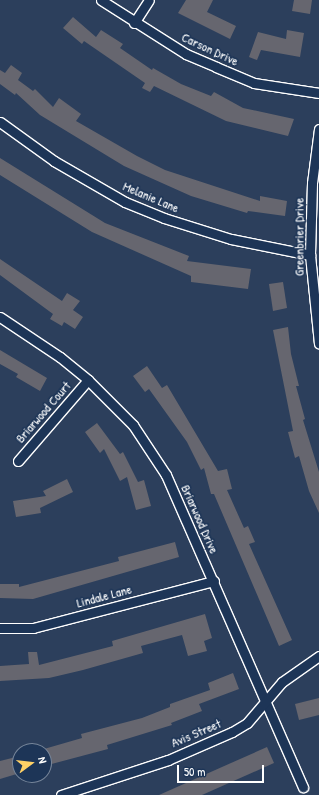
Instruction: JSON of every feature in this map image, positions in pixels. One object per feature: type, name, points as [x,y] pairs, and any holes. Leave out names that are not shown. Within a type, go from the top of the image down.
[{"type":"street","name":"Carson Drive","points":[[101,0],[134,23],[186,54],[254,82],[319,93]]},
{"type":"street","points":[[134,23],[149,0]]},
{"type":"street","name":"Melanie Lane","points":[[0,122],[54,161],[126,202],[164,218],[232,239],[310,255]]},
{"type":"street","name":"Greenbrier Drive","points":[[319,129],[312,183],[310,255],[319,344]]},
{"type":"street","name":"Briarwood Drive","points":[[0,317],[60,357],[88,380],[133,425],[166,475],[266,700],[302,787]]},
{"type":"street","name":"Briarwood Court","points":[[18,461],[88,380]]},
{"type":"street","name":"Lindale Lane","points":[[0,628],[33,628],[214,581]]},
{"type":"street","name":"Avis Street","points":[[61,795],[168,760],[232,732],[247,723],[266,700],[293,673],[319,656]]},
{"type":"building","points":[[186,0],[213,0],[207,12],[236,26],[230,39],[178,13]]},
{"type":"building","points":[[294,0],[312,0],[310,14],[292,11]]},
{"type":"building","points":[[73,17],[96,37],[101,30],[123,44],[120,48],[152,70],[153,68],[181,84],[211,96],[214,92],[243,108],[294,119],[288,136],[226,121],[154,86],[150,92],[142,88],[145,83],[84,41],[82,44],[63,28]]},
{"type":"building","points":[[287,30],[304,33],[300,57],[261,50],[257,60],[249,57],[258,32],[286,39]]},
{"type":"building","points":[[11,65],[22,73],[18,80],[33,91],[35,89],[53,107],[59,98],[81,114],[76,121],[137,156],[165,170],[260,201],[260,196],[287,201],[285,216],[248,211],[247,213],[191,196],[124,166],[40,115],[16,93],[15,95],[0,84],[0,70],[5,73]]},
{"type":"building","points":[[0,158],[105,223],[189,256],[187,261],[251,269],[248,289],[191,282],[191,276],[92,232],[0,175]]},
{"type":"building","points":[[0,259],[62,301],[67,293],[80,301],[73,310],[83,317],[75,329],[64,322],[62,326],[50,319],[53,314],[0,275]]},
{"type":"building","points":[[283,282],[287,308],[273,311],[269,284]]},
{"type":"building","points":[[288,327],[291,354],[299,386],[296,386],[305,419],[303,420],[319,472],[319,513],[309,491],[299,456],[295,458],[288,432],[293,431],[273,330]]},
{"type":"building","points":[[0,350],[47,378],[40,391],[16,377],[18,374],[0,364]]},
{"type":"building","points":[[147,366],[162,388],[167,385],[218,471],[227,469],[232,489],[227,490],[244,528],[248,526],[255,542],[249,544],[292,640],[279,646],[214,494],[211,494],[204,468],[201,470],[187,442],[149,389],[145,392],[133,376]]},
{"type":"building","points":[[97,423],[120,454],[123,452],[138,482],[144,480],[151,506],[136,510],[127,477],[120,481],[104,449],[100,453],[85,432]]},
{"type":"building","points":[[67,479],[73,492],[40,508],[41,513],[16,517],[13,501],[46,496],[43,491]]},
{"type":"building","points":[[175,542],[179,557],[33,599],[0,598],[0,584],[19,584],[19,587],[119,561],[118,557]]},
{"type":"building","points":[[205,614],[212,638],[204,641],[207,651],[188,656],[182,635],[141,646],[143,653],[83,670],[49,678],[0,681],[0,666],[29,664],[28,652],[37,652],[39,665],[113,646],[112,641]]},
{"type":"building","points":[[233,673],[239,689],[199,704],[202,711],[171,723],[172,725],[107,745],[108,749],[52,764],[52,747],[82,738],[81,734],[142,718],[170,707],[170,704],[210,690],[208,683]]},
{"type":"building","points":[[319,698],[319,715],[299,720],[295,704]]},
{"type":"building","points":[[267,747],[274,763],[202,795],[159,795]]},
{"type":"building","points":[[12,758],[12,775],[0,779],[0,761]]}]
